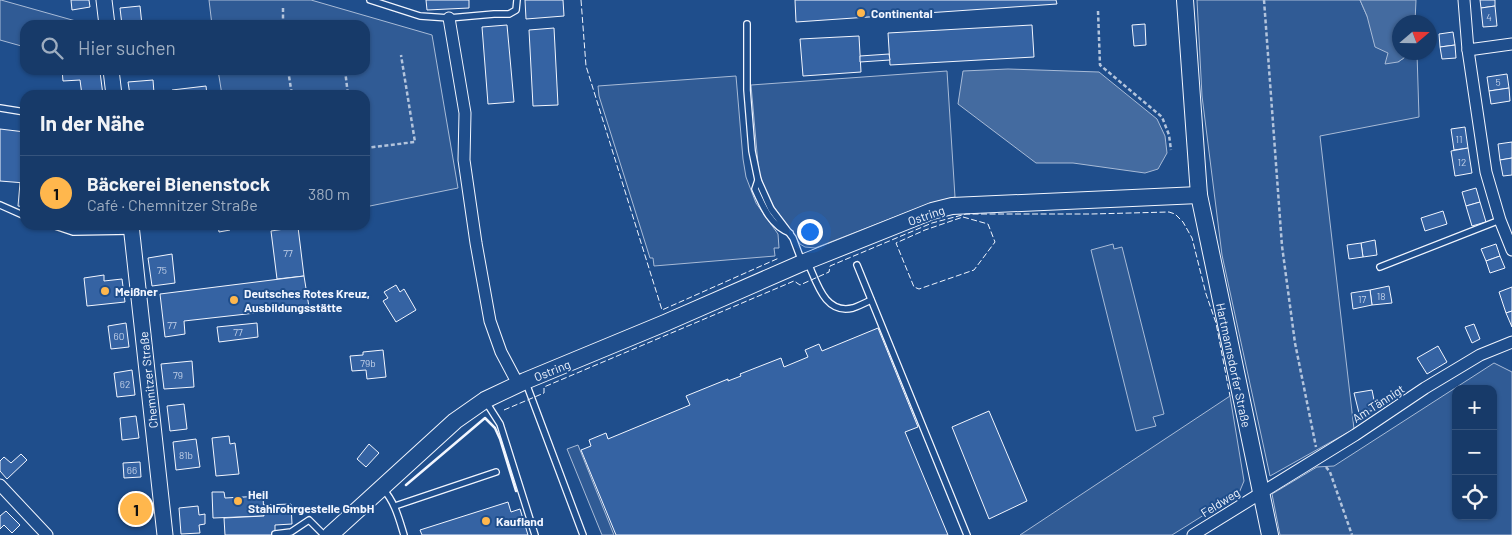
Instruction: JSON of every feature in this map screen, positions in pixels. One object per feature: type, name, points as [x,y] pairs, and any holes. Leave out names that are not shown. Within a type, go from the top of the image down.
[{"type":"main road","points":[[1186,0],[1199,196]]},
{"type":"main road","name":"Ostring","points":[[330,535],[455,421],[485,400],[522,382],[805,262],[932,211],[952,206],[1199,196]]},
{"type":"main road","name":"Hartmannsdorfer Straße","points":[[1199,196],[1270,535]]},
{"type":"street","points":[[104,0],[106,20]]},
{"type":"street","points":[[1464,0],[1468,50],[1486,172],[1500,220],[1512,250]]},
{"type":"street","name":"Ostring","points":[[450,18],[465,113],[464,160],[490,321],[501,352],[522,382]]},
{"type":"street","points":[[1468,50],[1512,44]]},
{"type":"street","points":[[112,75],[114,90]]},
{"type":"street","name":"Chemnitzer Straße","points":[[131,230],[165,535]]},
{"type":"street","name":"Am Tännigt","points":[[1261,492],[1480,355],[1512,342]]},
{"type":"street","points":[[0,485],[47,535]]},
{"type":"street","name":"Feldweg","points":[[1193,535],[1261,492]]},
{"type":"lane","points":[[370,0],[420,16],[450,18],[509,14],[516,10],[517,0]]},
{"type":"lane","points":[[747,24],[747,90],[752,151],[758,180],[755,189],[763,208],[780,230],[791,234],[827,302],[839,308],[852,308],[871,300]]},
{"type":"lane","points":[[0,108],[20,111]]},
{"type":"lane","points":[[0,206],[20,214]]},
{"type":"lane","points":[[1380,267],[1500,220]]},
{"type":"lane","points":[[67,230],[73,232],[95,232],[113,230]]},
{"type":"lane","points":[[858,265],[967,535]]},
{"type":"lane","points":[[522,382],[583,535]]},
{"type":"lane","points":[[485,400],[500,424],[535,535]]},
{"type":"lane","points":[[394,506],[496,472]]},
{"type":"lane","points":[[382,488],[388,494],[394,506],[404,535]]},
{"type":"lane","points":[[275,534],[291,532],[309,520],[324,535]]},
{"type":"path","points":[[1264,0],[1284,255],[1295,344],[1318,457],[1330,472],[1352,535]]},
{"type":"path","points":[[283,8],[283,20]]},
{"type":"path","points":[[1098,10],[1100,65],[1162,116],[1169,135],[1170,150]]},
{"type":"path","points":[[370,147],[415,142],[401,55]]},
{"type":"path","points":[[289,75],[291,90]]},
{"type":"path","points":[[346,75],[347,90]]},
{"type":"shaded area","points":[[0,0],[72,20],[20,20],[20,46],[0,40]]},
{"type":"shaded area","points":[[209,0],[311,0],[432,35],[458,188],[370,206],[370,90],[221,90],[219,75],[370,75],[370,20],[211,20]]},
{"type":"shaded area","points":[[1197,0],[1360,0],[1367,16],[1392,56],[1392,60],[1398,62],[1401,60],[1417,60],[1419,117],[1320,136],[1354,429],[1270,476],[1222,255],[1202,96]]},
{"type":"shaded area","points":[[1360,0],[1416,0],[1415,15],[1392,15],[1392,60],[1401,60],[1385,64],[1388,53],[1375,47],[1367,16]]},
{"type":"shaded area","points":[[1008,69],[1099,72],[1157,119],[1165,136],[1167,153],[1158,169],[1145,173],[1073,163],[1036,163],[958,104],[963,71]]},
{"type":"shaded area","points":[[947,71],[955,197],[931,203],[815,248],[805,247],[800,244],[772,204],[759,175],[751,85]]},
{"type":"shaded area","points":[[736,76],[746,177],[756,203],[778,234],[779,248],[774,248],[775,256],[654,266],[653,258],[650,258],[599,96],[598,86]]},
{"type":"shaded area","points":[[1113,244],[1114,249],[1122,247],[1164,414],[1153,417],[1156,426],[1136,431],[1091,250]]},
{"type":"shaded area","points":[[1494,363],[1512,372],[1512,535],[1280,535],[1272,494],[1317,467],[1334,466],[1452,390],[1452,520],[1497,520],[1497,385],[1460,385]]},
{"type":"shaded area","points":[[1230,396],[1244,481],[1239,493],[1172,535],[1020,535]]},
{"type":"shaded area","points":[[578,445],[614,535],[602,535],[567,449]]},
{"type":"building","points":[[71,0],[89,0],[90,7],[72,10]]},
{"type":"building","points":[[426,0],[469,0],[469,8],[427,10]]},
{"type":"building","points":[[525,0],[563,0],[564,16],[526,19]]},
{"type":"building","name":"Continental","points":[[795,0],[1056,0],[1057,4],[796,22]]},
{"type":"building","points":[[1480,0],[1495,0],[1495,6],[1481,8]]},
{"type":"building","points":[[140,6],[141,20],[121,20],[120,8]]},
{"type":"building","points":[[1495,6],[1497,26],[1483,27],[1481,8]]},
{"type":"building","points":[[1145,24],[1146,45],[1134,46],[1132,25]]},
{"type":"building","points":[[507,25],[514,102],[488,104],[482,27]]},
{"type":"building","points":[[1032,25],[1034,57],[890,65],[888,33]]},
{"type":"building","points":[[554,28],[558,105],[533,106],[529,30]]},
{"type":"building","points":[[1453,32],[1455,45],[1440,47],[1439,34]]},
{"type":"building","points":[[859,36],[861,72],[803,76],[800,39]]},
{"type":"building","points":[[1455,45],[1456,58],[1442,59],[1440,47]]},
{"type":"building","points":[[889,54],[890,60],[860,62],[860,56]]},
{"type":"building","points":[[1507,74],[1509,88],[1489,91],[1487,77]]},
{"type":"building","points":[[62,75],[100,75],[102,90],[81,90],[80,80],[63,81]]},
{"type":"building","points":[[153,80],[154,90],[129,90],[128,82]]},
{"type":"building","points":[[206,86],[206,90],[172,90]]},
{"type":"building","points":[[1509,88],[1510,101],[1491,104],[1489,91]]},
{"type":"building","points":[[1465,127],[1468,148],[1454,150],[1451,129]]},
{"type":"building","points":[[0,129],[20,131],[20,183],[0,181]]},
{"type":"building","points":[[1512,142],[1512,158],[1500,160],[1498,144]]},
{"type":"building","points":[[1468,148],[1472,173],[1455,176],[1451,151]]},
{"type":"building","points":[[1512,158],[1512,175],[1503,176],[1500,160]]},
{"type":"building","points":[[20,183],[20,206],[18,206]]},
{"type":"building","points":[[1476,188],[1480,202],[1466,206],[1462,192]]},
{"type":"building","points":[[1480,202],[1486,222],[1472,226],[1466,206]]},
{"type":"building","points":[[1443,211],[1447,224],[1425,231],[1421,218]]},
{"type":"building","points":[[298,230],[304,276],[277,279],[271,231]]},
{"type":"building","points":[[1375,240],[1377,255],[1363,257],[1361,243]]},
{"type":"building","points":[[1361,243],[1363,257],[1349,259],[1347,245]]},
{"type":"building","points":[[1496,244],[1500,256],[1486,261],[1481,249]]},
{"type":"building","points":[[172,254],[175,283],[152,286],[148,258]]},
{"type":"building","points":[[1500,256],[1505,268],[1490,273],[1486,261]]},
{"type":"building","name":"Meißner","points":[[104,275],[104,281],[122,279],[125,302],[87,306],[84,278]]},
{"type":"building","name":"Deutsches Rotes Kreuz, Ausbildungsstätte","points":[[304,276],[309,307],[184,321],[185,334],[165,337],[160,294]]},
{"type":"building","points":[[396,285],[400,292],[404,289],[416,310],[396,322],[383,301],[388,298],[384,292]]},
{"type":"building","points":[[1389,286],[1392,303],[1372,305],[1370,290]]},
{"type":"building","points":[[1512,287],[1512,311],[1506,313],[1499,292]]},
{"type":"building","points":[[1370,290],[1372,305],[1353,309],[1351,293]]},
{"type":"building","points":[[1512,311],[1512,327],[1506,313]]},
{"type":"building","points":[[126,323],[129,347],[111,349],[108,326]]},
{"type":"building","points":[[257,323],[258,337],[219,342],[217,327]]},
{"type":"building","points":[[1474,324],[1480,339],[1472,343],[1465,327]]},
{"type":"building","points":[[878,328],[918,427],[905,432],[948,535],[616,535],[581,450],[591,446],[589,440],[606,433],[608,439],[690,405],[686,396],[728,379],[728,381],[741,376],[740,374],[781,358],[784,367],[808,357],[805,350],[819,344],[822,351]]},
{"type":"building","points":[[1438,346],[1447,362],[1427,374],[1417,358]]},
{"type":"building","points":[[383,350],[386,377],[367,379],[366,370],[352,371],[350,356],[363,355],[363,352]]},
{"type":"building","points":[[192,361],[194,387],[164,389],[161,364]]},
{"type":"building","points":[[132,370],[135,395],[117,397],[114,373]]},
{"type":"building","points":[[1372,390],[1376,410],[1359,413],[1354,393]]},
{"type":"building","points":[[184,404],[187,429],[170,431],[167,406]]},
{"type":"building","points":[[989,411],[1027,501],[989,519],[952,427]]},
{"type":"building","points":[[136,416],[139,438],[122,440],[120,418]]},
{"type":"building","points":[[229,436],[230,444],[235,443],[239,474],[216,476],[212,438]]},
{"type":"building","points":[[196,439],[200,467],[176,470],[173,442]]},
{"type":"building","points":[[369,444],[379,453],[366,467],[357,459]]},
{"type":"building","points":[[21,454],[27,460],[7,479],[0,471],[0,461],[4,457],[11,463]]},
{"type":"building","points":[[140,462],[141,477],[124,478],[123,463]]},
{"type":"building","name":"Heil Stahlrohrgestelle GmbH","points":[[212,492],[224,492],[225,498],[263,496],[264,516],[213,518]]},
{"type":"building","points":[[146,498],[149,519],[126,521],[124,500]]},
{"type":"building","name":"Kaufland","points":[[508,502],[511,512],[520,509],[528,535],[422,535],[420,530]]},
{"type":"building","points":[[291,504],[292,524],[275,525],[275,535],[225,535],[224,518],[264,516],[263,505]]},
{"type":"building","points":[[198,506],[199,515],[205,514],[205,524],[199,525],[200,533],[181,534],[179,508]]},
{"type":"building","points":[[6,511],[20,525],[12,533],[4,525],[0,529],[0,516]]},
{"type":"fence","points":[[581,0],[586,66],[662,310],[779,258]]},
{"type":"fence","points":[[504,410],[544,393],[544,387],[794,281],[800,285],[829,272],[830,266],[932,223],[966,214],[1169,212],[1175,214],[1183,222],[1192,238],[1206,294],[1216,323],[1230,396]]},
{"type":"fence","points":[[963,217],[988,224],[995,242],[974,270],[919,289],[914,287],[896,243],[925,230],[963,217]]},
{"type":"wall","points":[[406,485],[485,418],[495,428],[500,439],[516,491]]},
{"type":"place","name":"Continental","points":[[861,13]]},
{"type":"place","name":"Meißner","points":[[105,291]]},
{"type":"place","name":"Deutsches Rotes Kreuz, Ausbildungsstätte","points":[[234,300]]},
{"type":"place","name":"Heil Stahlrohrgestelle GmbH","points":[[238,501]]},
{"type":"place","name":"Bäckerei Bienenstock","points":[[136,509]]},
{"type":"place","name":"Kaufland","points":[[486,521]]}]
